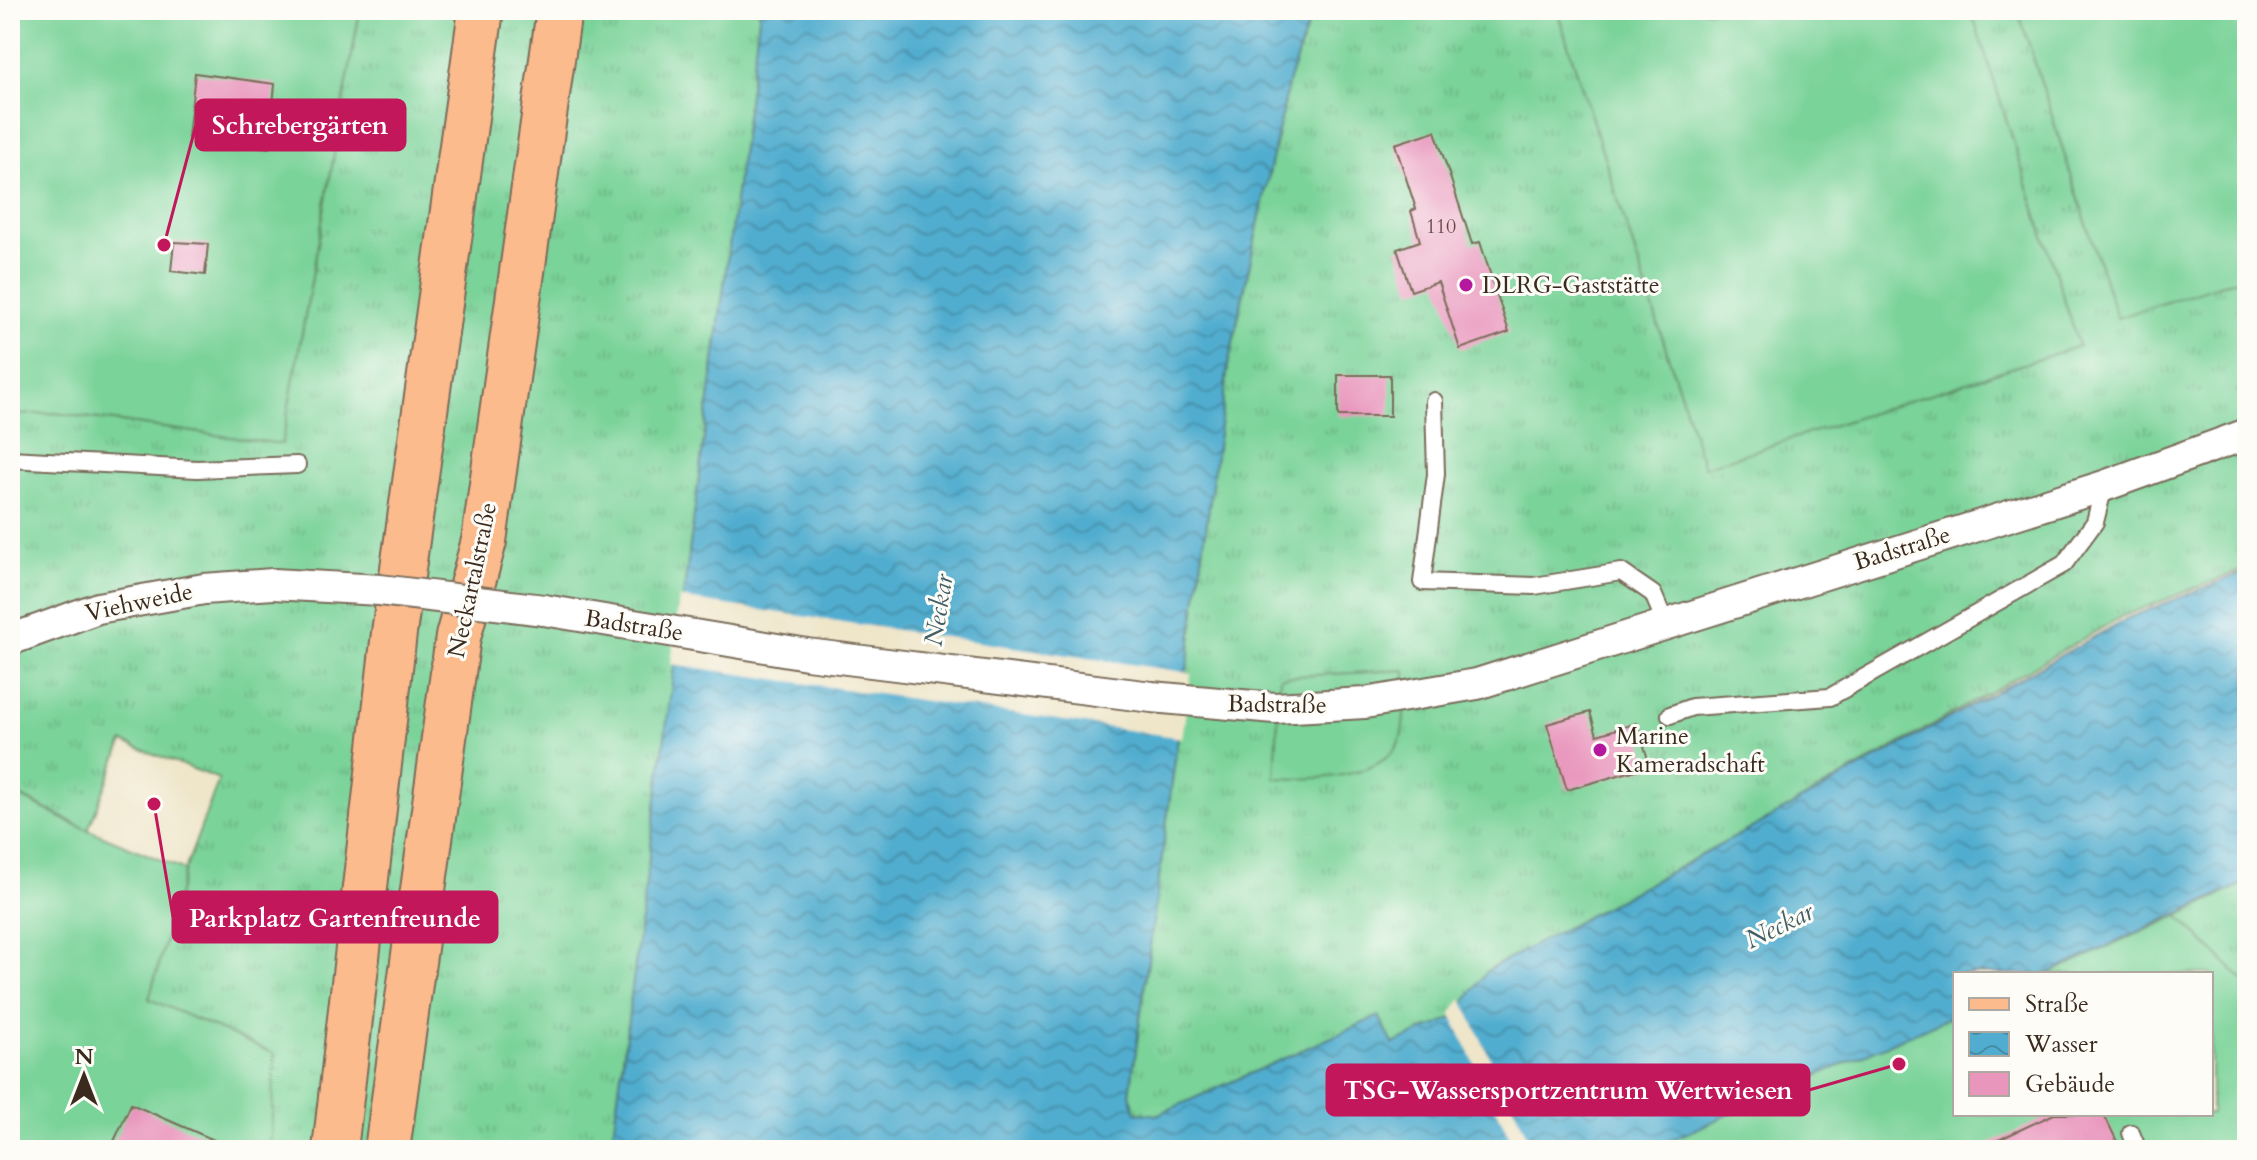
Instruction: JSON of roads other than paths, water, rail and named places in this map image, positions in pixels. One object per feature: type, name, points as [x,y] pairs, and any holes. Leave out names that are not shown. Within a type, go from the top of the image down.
[{"type":"main road","points":[[335,1150],[394,633],[481,10]]},
{"type":"main road","name":"Neckartalstraße","points":[[387,1150],[458,637],[484,541],[559,10]]},
{"type":"street","name":"Badstraße","points":[[273,584],[395,591],[544,610],[807,654],[1152,697],[1275,708],[1365,703],[1477,684],[1665,622],[2104,486],[2247,434]]},
{"type":"street","name":"Viehweide","points":[[12,635],[98,608],[204,589],[273,584]]},
{"type":"lane","points":[[1434,401],[1436,474],[1422,582],[1534,586],[1621,572],[1653,594],[1665,622]]},
{"type":"lane","points":[[10,459],[197,469],[297,465]]},
{"type":"lane","points":[[1670,715],[1692,707],[1830,697],[2064,564],[2095,522],[2104,486]]},
{"type":"lane","points":[[2131,1133],[2138,1150]]},
{"type":"water","name":"Neckar","points":[[760,10],[1313,10],[1289,80],[1228,366],[1130,1094],[1136,1112],[1157,1115],[1379,1016],[1393,1044],[1453,1018],[1488,970],[1754,827],[2128,618],[2247,571],[2247,882],[2051,972],[1953,972],[1953,1016],[1648,1150],[611,1150]]},
{"type":"place","name":"Schrebergärten","points":[[164,245]]},
{"type":"place","name":"DLRG-Gaststätte","points":[[1466,285]]},
{"type":"place","name":"Marine Kameradschaft","points":[[1600,750]]},
{"type":"place","name":"Parkplatz Gartenfreunde","points":[[154,804]]},
{"type":"place","name":"TSG-Wassersportzentrum Wertwiesen","points":[[1899,1064]]}]
